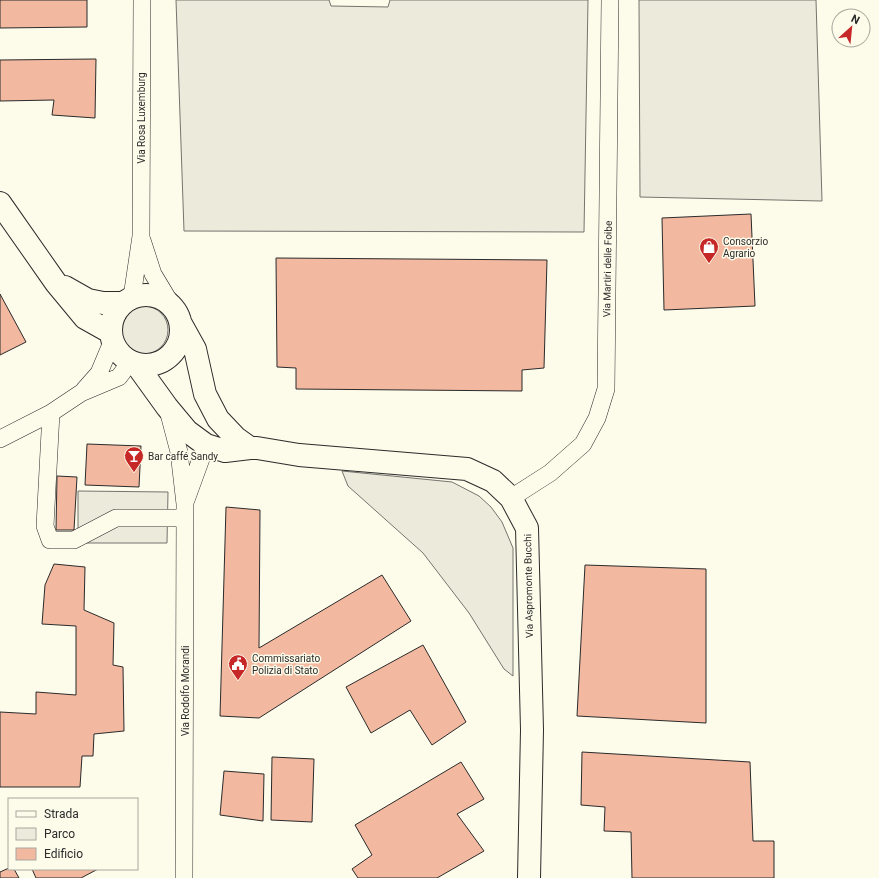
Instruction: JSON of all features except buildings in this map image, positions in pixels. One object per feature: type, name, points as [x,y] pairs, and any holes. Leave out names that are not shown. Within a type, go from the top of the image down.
[{"type":"street","name":"Via Rosa Luxemburg","points":[[127,300],[141,236],[142,0]]},
{"type":"street","name":"Via Martiri delle Foibe","points":[[511,498],[550,473],[583,444],[597,418],[606,389],[610,0]]},
{"type":"street","name":"Via Aspromonte Bucchi","points":[[0,204],[56,283],[84,318],[111,337],[117,350],[123,357],[133,363],[187,431],[216,448],[250,448],[299,455],[467,469],[493,481],[511,498],[527,528],[532,730],[528,878]]},
{"type":"street","name":"Via Rosa Luxemburg","points":[[141,236],[153,274],[177,316]]},
{"type":"street","name":"Via Aspromonte Bucchi","points":[[56,283],[88,300],[103,303],[127,300],[144,294],[156,296],[166,301],[177,316],[195,349],[205,394],[207,414],[216,448]]},
{"type":"street","points":[[81,393],[99,373],[111,337],[111,321],[115,311],[127,300]]},
{"type":"street","points":[[0,439],[52,413],[81,393],[119,377],[133,363],[148,365],[160,362],[170,356],[177,346],[181,334],[177,316]]},
{"type":"street","name":"Via Aspromonte Bucchi","points":[[205,394],[218,418],[236,438],[250,448]]},
{"type":"street","name":"Via Rodolfo Morandi","points":[[167,407],[179,452],[185,511],[184,878]]},
{"type":"street","points":[[52,413],[45,526],[50,540],[74,540],[116,518],[185,511]]},
{"type":"street","name":"Via Rodolfo Morandi","points":[[185,511],[196,474],[216,448]]},
{"type":"green space","points":[[176,0],[329,0],[331,6],[388,7],[390,0],[588,0],[584,232],[184,231]]},
{"type":"green space","points":[[639,0],[816,0],[822,201],[640,197]]},
{"type":"green space","points":[[144,306],[153,308],[161,313],[166,321],[168,330],[166,339],[161,347],[153,352],[144,354],[135,352],[127,347],[122,339],[120,330],[122,321],[127,313],[135,308]]},
{"type":"green space","points":[[342,471],[452,482],[479,496],[491,507],[502,522],[513,548],[513,676],[504,669],[469,613],[423,553],[348,486]]},
{"type":"shaded area","points":[[78,491],[168,492],[167,543],[78,543]]},
{"type":"place","name":"Consorzio Agrario","points":[[709,264]]},
{"type":"place","name":"Bar caffé Sandy","points":[[134,473]]},
{"type":"place","name":"Commissariato Polizia di Stato","points":[[238,681]]}]
